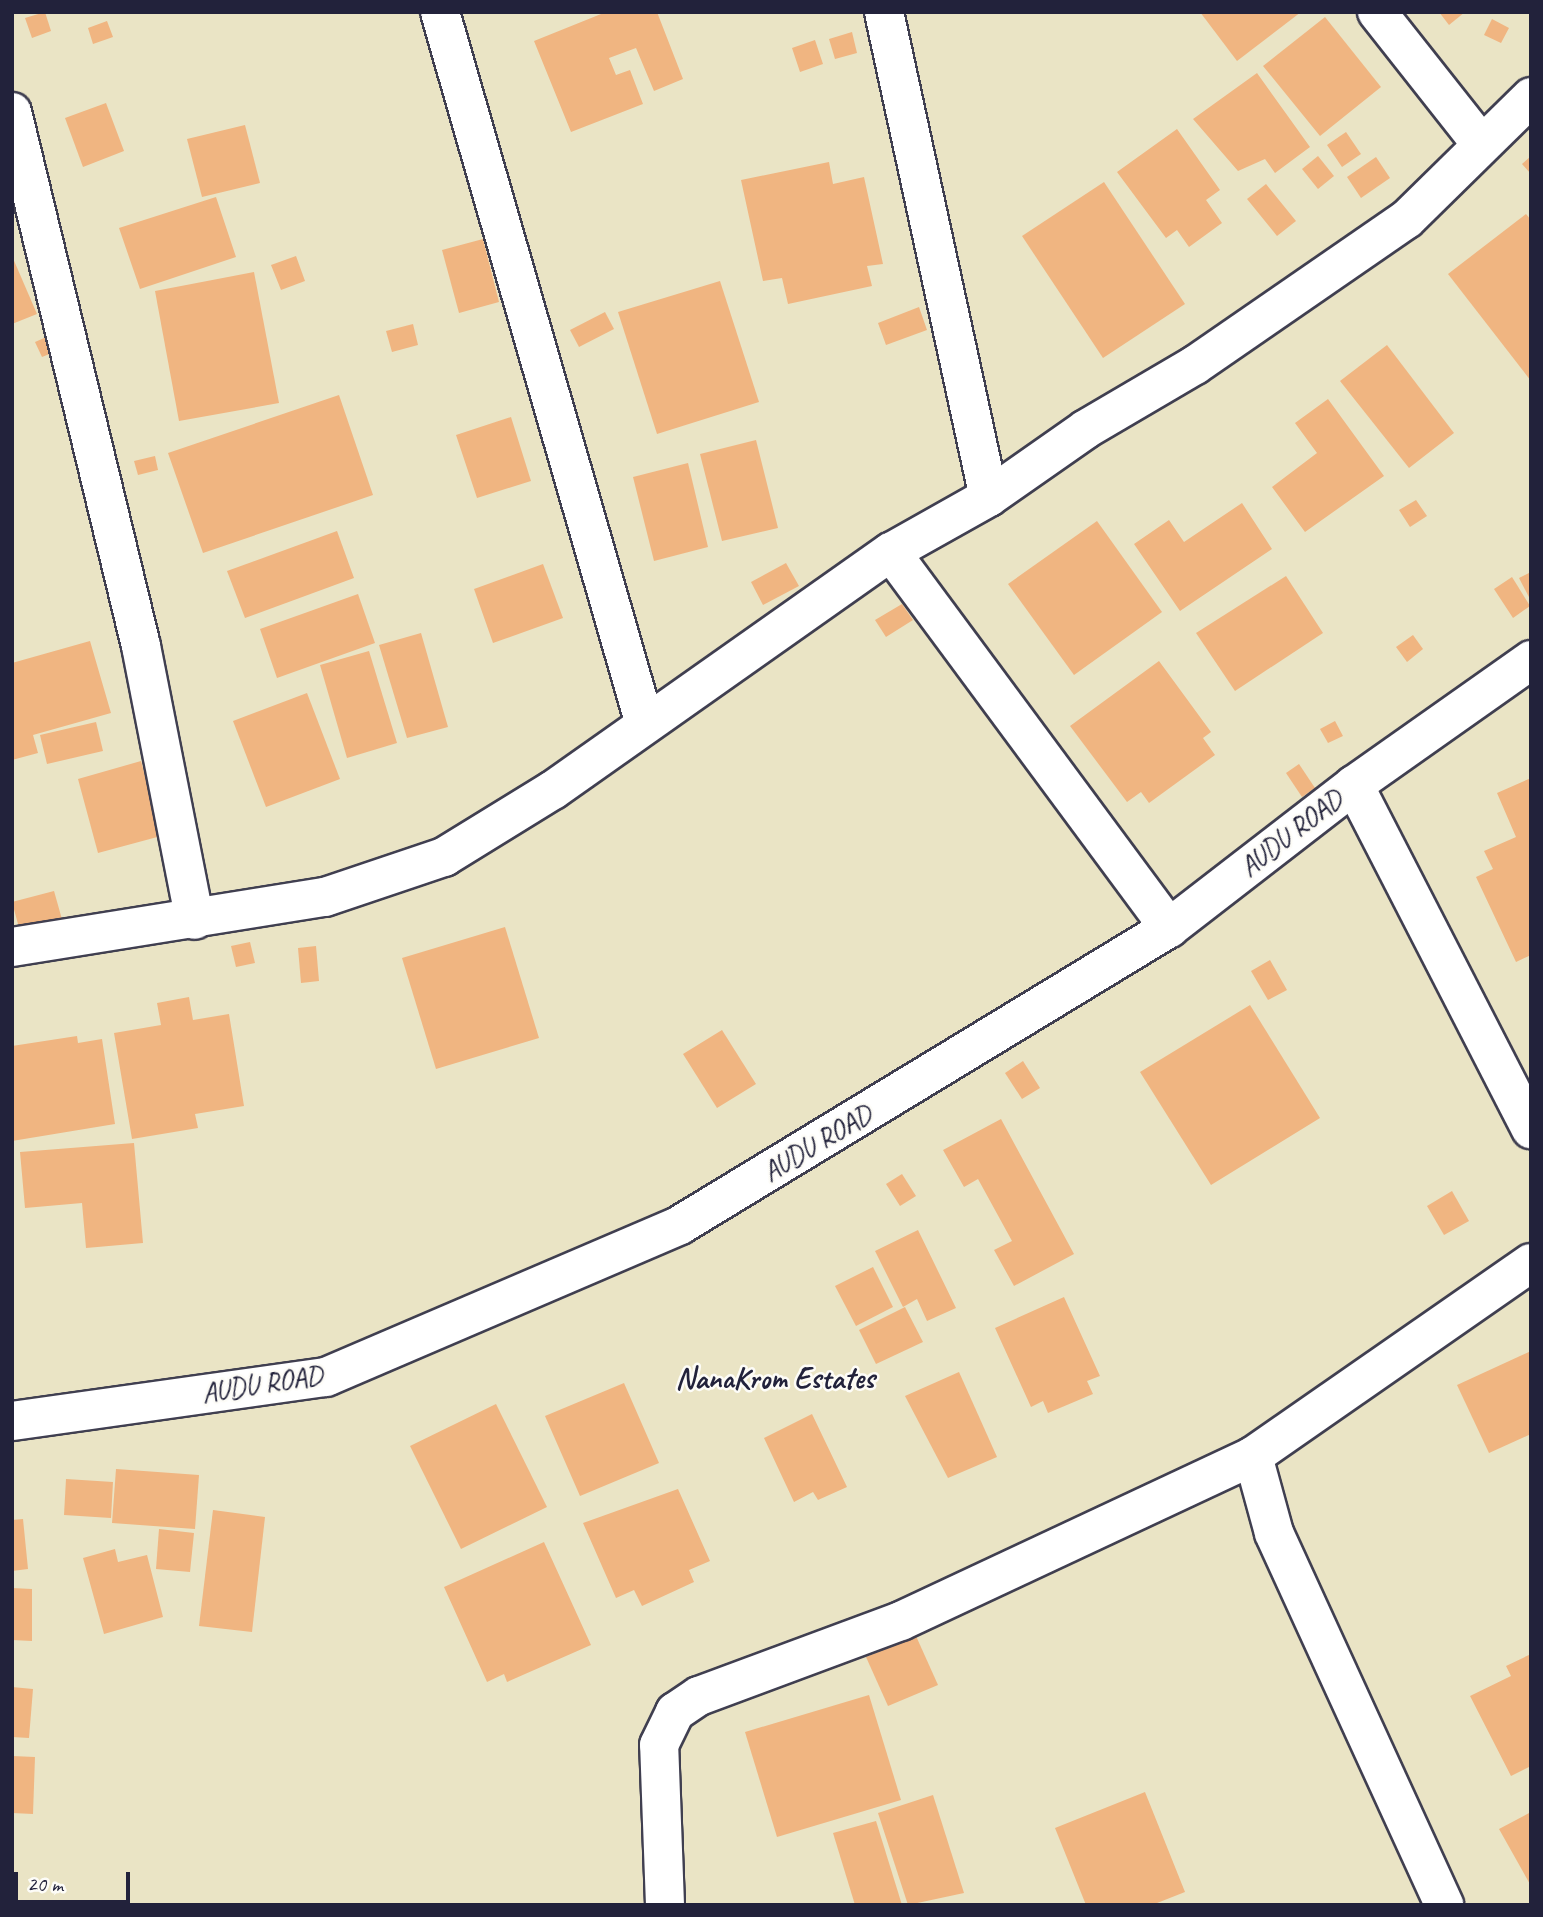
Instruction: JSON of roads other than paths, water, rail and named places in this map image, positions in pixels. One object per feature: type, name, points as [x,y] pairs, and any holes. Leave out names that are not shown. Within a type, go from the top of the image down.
[{"type":"street","points":[[439,12],[644,721]]},
{"type":"street","points":[[884,12],[989,497]]},
{"type":"street","points":[[1377,12],[1479,141]]},
{"type":"street","points":[[12,947],[195,920],[325,897],[444,857],[553,790],[644,721],[891,552],[989,497],[1407,219],[1479,141],[1531,97]]},
{"type":"street","points":[[12,112],[141,646],[195,920]]},
{"type":"street","points":[[891,552],[1169,928]]},
{"type":"street","name":"AUDU ROAD","points":[[12,1421],[326,1377],[680,1225],[1169,928],[1354,785],[1531,660]]},
{"type":"street","points":[[1354,785],[1531,1129]]},
{"type":"street","points":[[665,1905],[659,1745],[675,1712],[699,1696],[901,1621],[1253,1456],[1531,1263]]},
{"type":"street","points":[[1253,1456],[1275,1533],[1444,1905]]},
{"type":"district","name":"NanaKrom Estates","points":[[775,1378]]}]
